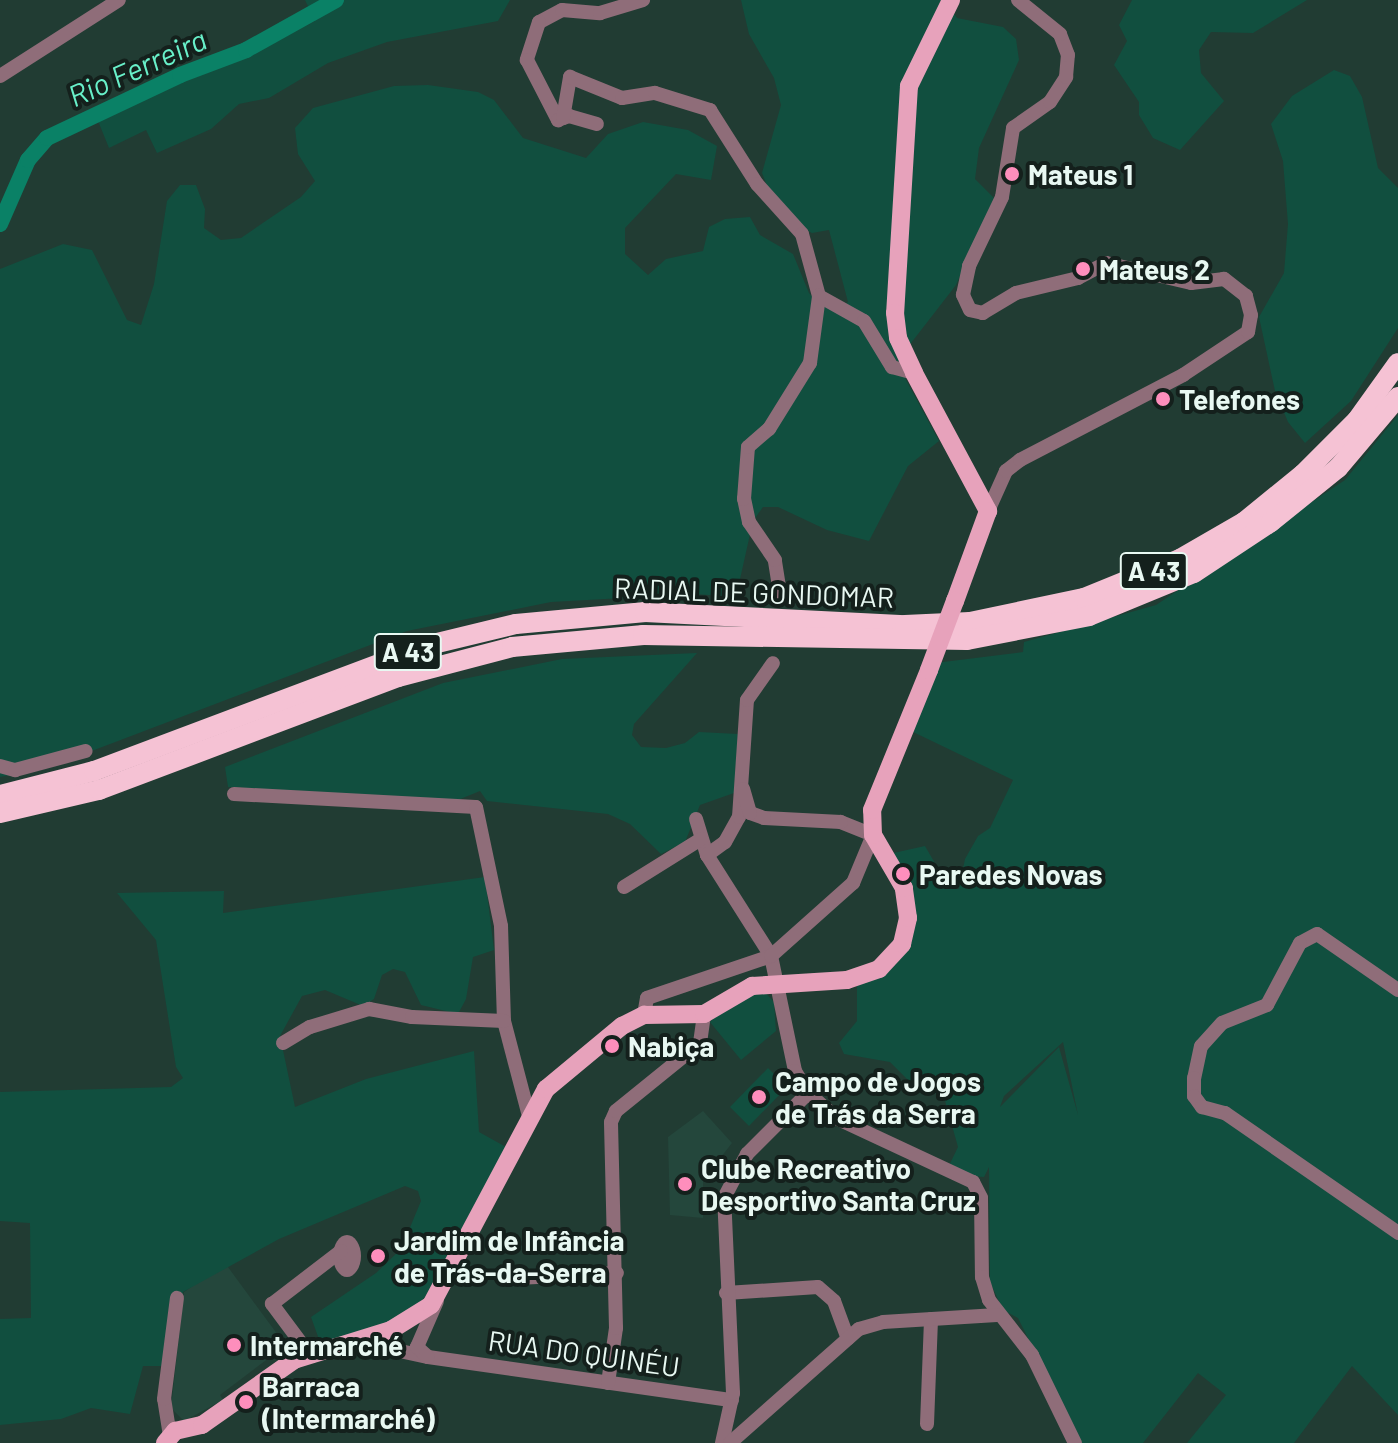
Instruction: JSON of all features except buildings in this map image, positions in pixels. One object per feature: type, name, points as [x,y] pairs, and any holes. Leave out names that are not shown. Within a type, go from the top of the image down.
[{"type":"highway","name":"RADIAL DE GONDOMAR","points":[[0,795],[94,771],[415,649],[516,624],[645,612],[905,625],[970,622],[1084,598],[1180,559],[1244,522],[1303,474],[1357,420],[1398,363]]},
{"type":"highway","name":"RADIAL DE GONDOMAR","points":[[0,813],[99,790],[398,677],[512,647],[643,635],[952,641],[1035,630],[1089,616],[1194,573],[1271,522],[1338,468],[1398,397]]},
{"type":"main road","points":[[181,1436],[282,1367],[351,1342],[420,1324],[441,1292],[529,1116],[546,1089],[622,1026],[644,1015],[704,1014],[752,986],[847,980],[879,969],[902,944],[908,918],[904,888],[873,835],[872,810],[929,670],[988,511],[914,373],[898,338],[895,313],[904,123],[918,63],[951,0]]},
{"type":"street","points":[[0,76],[119,0]]},
{"type":"street","points":[[597,124],[563,118],[558,120],[548,107],[527,60],[539,22],[563,5],[600,13],[643,0]]},
{"type":"street","points":[[988,511],[1006,471],[1020,460],[1123,411],[1183,375],[1248,332],[1251,315],[1246,296],[1224,279],[1191,283],[1106,263],[1078,278],[1016,293],[983,313],[970,310],[963,295],[969,266],[1002,197],[1013,128],[1050,102],[1066,77],[1068,55],[1060,34],[1018,0]]},
{"type":"street","points":[[563,118],[570,77],[622,98],[655,93],[710,110],[764,194],[802,234],[819,296],[810,363],[769,429],[748,447],[744,499],[749,522],[775,560],[780,593]]},
{"type":"street","points":[[819,296],[864,321],[892,367],[914,373]]},
{"type":"street","points":[[707,855],[725,842],[739,817],[747,700],[773,663]]},
{"type":"street","points":[[0,766],[15,770],[86,751]]},
{"type":"street","points":[[644,1015],[647,998],[771,956],[853,883],[873,835],[841,822],[764,818],[750,813],[743,789]]},
{"type":"street","points":[[234,794],[476,807],[501,926],[504,1021],[529,1116]]},
{"type":"street","points":[[696,819],[707,855],[771,956],[795,1071],[808,1093],[838,1119],[973,1182],[981,1198],[982,1277],[997,1315],[1032,1355],[1075,1443]]},
{"type":"street","points":[[624,887],[701,839]]},
{"type":"street","points":[[1398,990],[1317,934],[1300,943],[1267,1005],[1222,1023],[1201,1046],[1194,1078],[1194,1096],[1202,1107],[1225,1113],[1398,1233]]},
{"type":"street","points":[[283,1043],[310,1027],[369,1009],[412,1017],[504,1021]]},
{"type":"street","points":[[608,1383],[617,1273],[611,1122],[616,1111],[700,1043],[704,1014]]},
{"type":"street","points":[[722,1443],[732,1404],[721,1220],[729,1182],[747,1154],[808,1093]]},
{"type":"street","points":[[310,1355],[272,1304],[341,1251]]},
{"type":"street","points":[[517,1278],[617,1273]]},
{"type":"street","points":[[726,1293],[818,1287],[834,1301],[848,1339]]},
{"type":"street","points":[[177,1298],[164,1399],[181,1436]]},
{"type":"street","points":[[730,1443],[848,1339],[883,1322],[997,1315]]},
{"type":"street","points":[[927,1424],[931,1319]]},
{"type":"street","points":[[420,1324],[418,1352],[428,1357]]},
{"type":"street","name":"RUA DO QUINÉU","points":[[351,1342],[428,1357],[732,1404],[758,1421]]},
{"type":"shaded area","points":[[305,0],[510,0],[498,21],[387,42],[328,63],[269,98],[239,104],[211,129],[157,153],[146,130],[109,148],[94,111],[238,51],[278,41],[315,21]]},
{"type":"shaded area","points":[[741,0],[945,0],[957,18],[1003,27],[1016,39],[1019,60],[979,148],[975,179],[994,198],[956,285],[901,356],[905,378],[939,441],[908,466],[869,541],[827,530],[778,507],[763,507],[753,521],[736,597],[695,594],[551,602],[407,631],[47,768],[0,777],[0,269],[63,244],[92,250],[127,320],[141,325],[154,284],[167,201],[180,185],[196,185],[205,209],[204,228],[221,240],[241,238],[301,197],[315,181],[298,154],[295,128],[313,108],[394,86],[428,85],[478,92],[494,100],[523,138],[586,158],[608,134],[643,122],[688,130],[717,146],[711,180],[676,174],[625,228],[625,254],[648,275],[666,259],[703,251],[709,227],[725,219],[750,217],[760,235],[793,254],[809,293],[820,304],[844,305],[848,302],[829,230],[812,233],[799,226],[772,198],[762,173],[781,105],[774,78],[749,34]]},
{"type":"shaded area","points":[[1132,0],[1307,0],[1253,33],[1211,32],[1199,50],[1201,73],[1224,101],[1180,150],[1153,138],[1139,115],[1139,102],[1114,65],[1127,41],[1119,25]]},
{"type":"shaded area","points":[[1334,70],[1350,76],[1362,97],[1378,168],[1398,188],[1398,328],[1351,401],[1305,443],[1288,422],[1275,391],[1259,317],[1284,273],[1288,224],[1283,161],[1271,124],[1292,96]]},
{"type":"shaded area","points":[[1398,415],[1398,1415],[1352,1366],[1294,1443],[1187,1443],[1226,1395],[1198,1373],[1143,1443],[1080,1443],[1018,1318],[1003,1310],[990,1282],[989,1167],[984,1177],[945,1174],[958,1147],[944,1097],[910,1082],[890,1062],[844,1054],[839,1043],[857,1021],[857,986],[893,967],[913,919],[889,854],[925,846],[936,865],[934,884],[959,889],[965,859],[978,836],[990,828],[1013,780],[909,730],[935,663],[1023,652],[1024,642],[1156,605],[1345,480]],"holes":[[[1063,1042],[1078,1115],[1059,1047],[1000,1107],[1004,1096]]]},
{"type":"shaded area","points":[[697,653],[634,724],[632,735],[641,747],[666,748],[685,743],[699,732],[738,734],[734,793],[700,805],[685,842],[661,854],[630,824],[608,814],[487,801],[480,791],[458,800],[228,787],[225,767],[443,683],[562,659]]},
{"type":"shaded area","points":[[485,877],[494,950],[473,957],[466,999],[458,1014],[421,1005],[405,972],[393,969],[382,975],[374,999],[363,1006],[325,990],[302,996],[280,1036],[295,1107],[366,1079],[474,1051],[479,1132],[506,1147],[426,1296],[408,1316],[321,1345],[311,1317],[376,1273],[401,1249],[421,1201],[418,1191],[405,1186],[279,1239],[183,1292],[178,1326],[162,1366],[143,1366],[130,1414],[91,1408],[61,1419],[0,1425],[0,1319],[31,1318],[30,1223],[0,1221],[0,1092],[171,1087],[183,1078],[176,1067],[156,940],[117,893],[224,891],[223,913]]},
{"type":"shaded area","points":[[763,990],[774,1002],[776,1031],[741,1060],[710,1022],[721,1010]]},
{"type":"shaded area","name":"Campo de Jogos de Trás da Serra","points":[[768,1068],[787,1087],[749,1126],[730,1107]]},
{"type":"shaded area","points":[[703,1111],[732,1143],[703,1180],[703,1218],[670,1215],[668,1137]]},
{"type":"shaded area","points":[[225,1263],[289,1350],[278,1351],[220,1395],[223,1400],[184,1421],[171,1408],[184,1292]]},
{"type":"waterway","name":"Rio Ferreira","points":[[0,224],[28,160],[47,138],[180,75],[246,50],[336,0]]},
{"type":"place","name":"Mateus 1","points":[[1012,174]]},
{"type":"place","name":"Mateus 2","points":[[1083,269]]},
{"type":"place","name":"Telefones","points":[[1163,399]]},
{"type":"place","name":"Paredes Novas","points":[[903,874]]},
{"type":"place","name":"Nabiça","points":[[612,1046]]},
{"type":"place","name":"Campo de Jogos de Trás da Serra","points":[[759,1097]]},
{"type":"place","name":"Clube Recreativo Desportivo Santa Cruz","points":[[685,1184]]},
{"type":"place","name":"Jardim de Infância de Trás-da-Serra","points":[[378,1256]]},
{"type":"place","name":"Intermarché","points":[[234,1345]]},
{"type":"place","name":"Barraca (Intermarché)","points":[[246,1402]]}]
